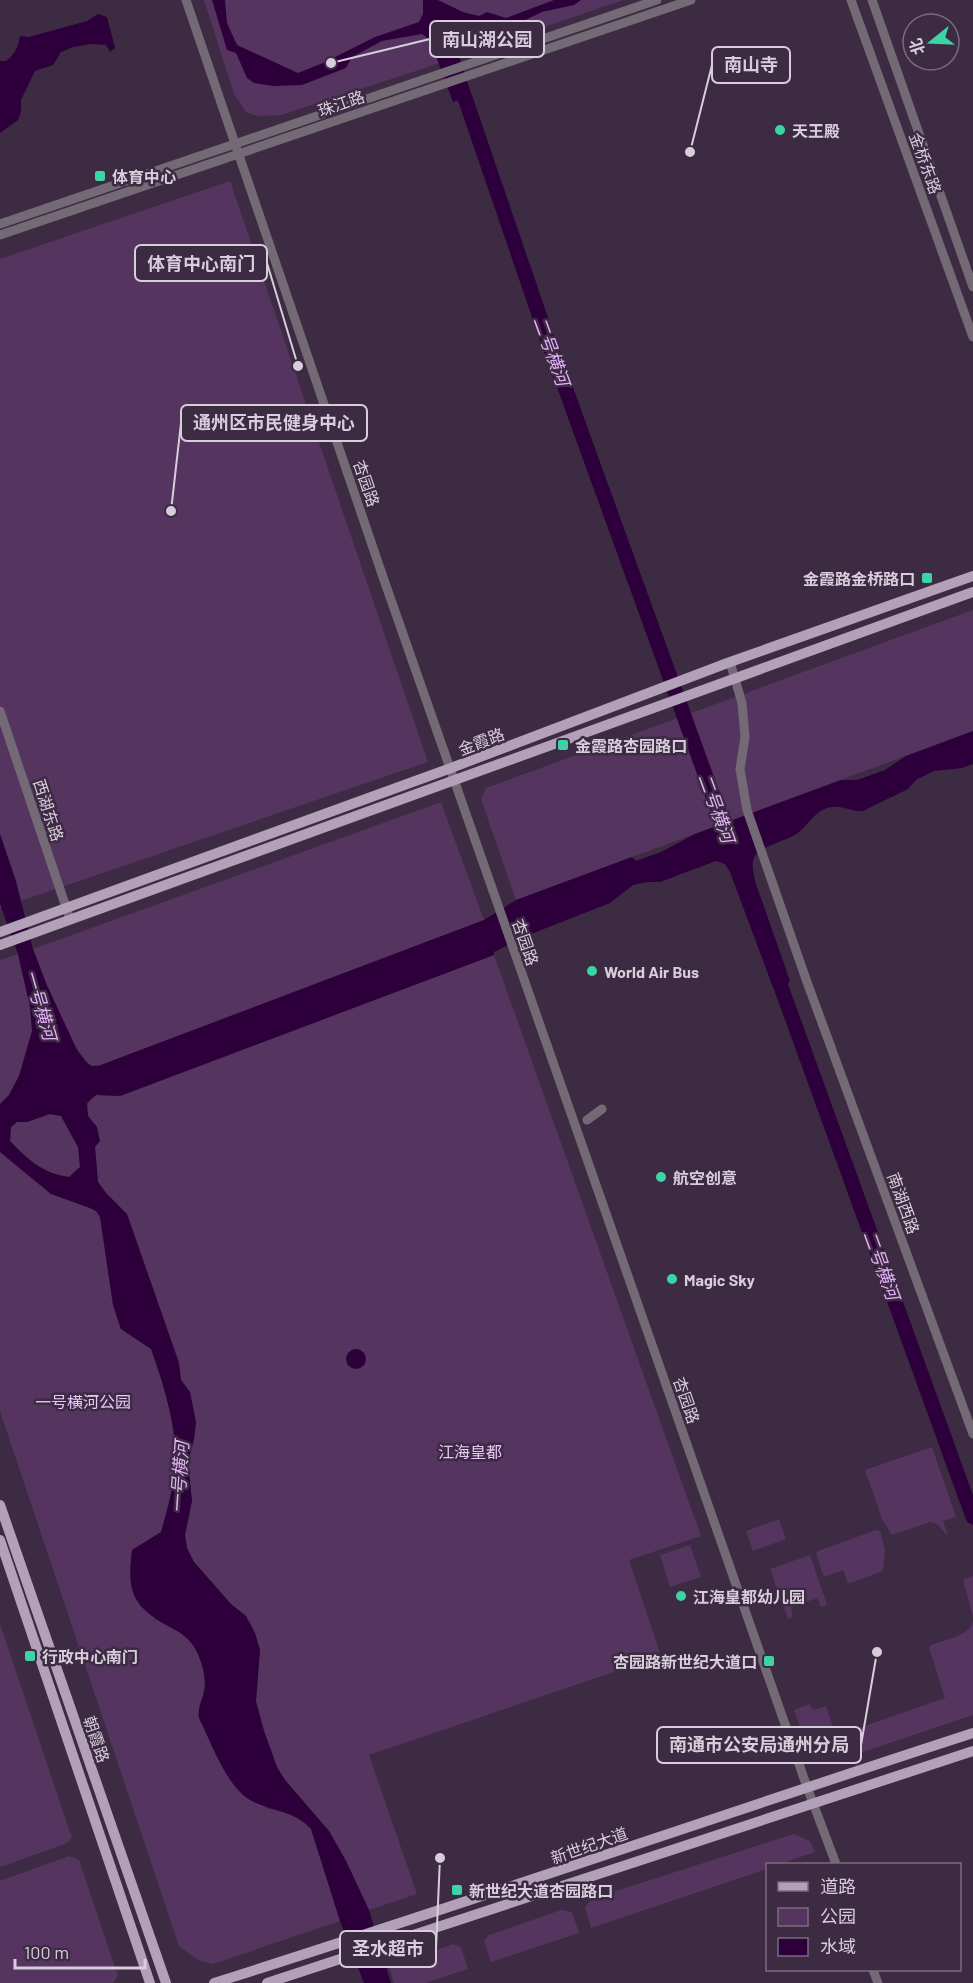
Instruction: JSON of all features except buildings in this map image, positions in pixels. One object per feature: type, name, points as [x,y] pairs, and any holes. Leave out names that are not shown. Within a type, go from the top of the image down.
[{"type":"main road","name":"金霞路","points":[[0,932],[451,768],[730,662],[973,576]]},
{"type":"main road","name":"金霞路","points":[[4,944],[973,592]]},
{"type":"main road","name":"朝霞路","points":[[0,1505],[166,1983]]},
{"type":"main road","name":"朝霞路","points":[[0,1540],[150,1983]]},
{"type":"main road","name":"新世纪大道","points":[[214,1983],[973,1733]]},
{"type":"main road","name":"新世纪大道","points":[[267,1983],[973,1751]]},
{"type":"street","name":"杏园路","points":[[186,0],[512,947],[836,1863]]},
{"type":"street","name":"珠江路","points":[[0,224],[657,0]]},
{"type":"street","name":"珠江路","points":[[0,235],[691,0]]},
{"type":"street","name":"金桥东路","points":[[851,0],[973,337]]},
{"type":"street","name":"金桥东路","points":[[872,0],[973,287]]},
{"type":"street","name":"南湖西路","points":[[730,662],[742,703],[745,737],[740,769],[747,810],[807,982],[973,1434]]},
{"type":"street","name":"西湖东路","points":[[0,711],[70,920]]},
{"type":"street","points":[[587,1120],[602,1108]]},
{"type":"green space","points":[[204,0],[623,0],[281,115],[257,116],[246,112],[234,94]]},
{"type":"green space","points":[[230,181],[428,762],[0,908],[0,259]]},
{"type":"green space","points":[[973,610],[973,731],[516,900],[481,799],[486,788]]},
{"type":"green space","points":[[441,802],[484,920],[107,1064],[92,1066],[75,1045],[58,1012],[33,949]]},
{"type":"green space","points":[[18,954],[30,1007],[32,1031],[19,1076],[9,1095],[0,1104],[0,960]]},
{"type":"green space","name":"江海皇都","points":[[494,955],[701,1536],[629,1560],[661,1656],[369,1755],[417,1894],[369,1910],[329,1831],[285,1780],[277,1767],[256,1701],[260,1650],[246,1616],[231,1604],[194,1562],[187,1548],[185,1535],[192,1501],[188,1462],[196,1422],[190,1392],[181,1380],[179,1363],[127,1214],[98,1182],[95,1147],[97,1127],[88,1115],[87,1106],[96,1095],[120,1096]]},
{"type":"green space","points":[[50,1114],[61,1116],[78,1147],[80,1167],[69,1177],[51,1173],[36,1165],[10,1141],[11,1127],[17,1122],[27,1122]]},
{"type":"green space","name":"一号横河公园","points":[[0,1152],[51,1194],[90,1208],[100,1217],[113,1305],[121,1329],[151,1349],[165,1392],[175,1439],[174,1476],[161,1532],[132,1550],[155,1619],[180,1632],[197,1652],[203,1669],[203,1695],[266,1808],[296,1817],[311,1829],[340,1921],[213,1964],[198,1960],[179,1946],[0,1411]]},
{"type":"green space","points":[[932,1447],[956,1517],[943,1521],[948,1536],[937,1524],[930,1522],[892,1535],[882,1519],[865,1470]]},
{"type":"green space","points":[[779,1519],[786,1539],[753,1551],[746,1531]]},
{"type":"green space","points":[[876,1530],[880,1531],[885,1550],[883,1571],[848,1584],[843,1570],[824,1577],[816,1554],[818,1551]]},
{"type":"green space","points":[[690,1545],[701,1577],[670,1587],[660,1555]]},
{"type":"green space","points":[[810,1555],[827,1605],[821,1607],[818,1598],[791,1607],[793,1617],[788,1619],[770,1569]]},
{"type":"green space","points":[[973,1576],[973,1617],[963,1580]]},
{"type":"green space","points":[[973,1621],[973,1715],[827,1764],[812,1760],[794,1710],[809,1704],[814,1710],[826,1706],[836,1736],[945,1698],[929,1648],[931,1645],[962,1634]]},
{"type":"green space","points":[[0,1624],[72,1838],[65,1844],[0,1867]]},
{"type":"green space","points":[[794,1834],[810,1841],[815,1852],[783,1863],[766,1863],[766,1869],[591,1928],[585,1908],[591,1899]]},
{"type":"green space","points":[[69,1856],[79,1860],[118,1976],[113,1983],[0,1983],[0,1881]]},
{"type":"green space","points":[[561,1910],[572,1912],[579,1933],[491,1962],[484,1941],[489,1935]]},
{"type":"green space","points":[[453,1944],[461,1947],[468,1969],[425,1983],[394,1983],[389,1967]]},
{"type":"water","points":[[212,0],[225,0],[227,23],[237,45],[298,73],[375,37],[419,22],[423,14],[423,0],[438,0],[463,12],[479,16],[487,12],[506,18],[554,0],[581,0],[574,5],[542,12],[515,25],[495,22],[478,23],[469,24],[460,30],[455,44],[472,96],[453,102],[430,40],[422,34],[382,41],[352,57],[346,68],[302,85],[273,86],[254,83],[247,78],[236,53],[227,50]]},
{"type":"water","points":[[98,14],[107,17],[115,48],[110,52],[106,45],[91,44],[73,47],[61,52],[53,65],[35,71],[21,100],[18,120],[0,133],[0,61],[6,61],[14,53],[20,36],[29,37],[87,21]]},
{"type":"water","name":"一号横河","points":[[973,731],[973,764],[962,768],[934,771],[916,780],[908,789],[863,811],[835,807],[825,809],[795,835],[766,847],[756,854],[753,861],[755,881],[790,981],[783,992],[774,990],[730,872],[725,864],[716,861],[660,882],[633,885],[610,903],[526,936],[494,952],[494,955],[120,1096],[96,1095],[87,1103],[88,1116],[97,1127],[100,1141],[95,1147],[98,1182],[127,1214],[179,1363],[181,1380],[190,1392],[196,1422],[188,1462],[192,1501],[185,1535],[187,1548],[194,1562],[231,1604],[246,1616],[255,1633],[260,1650],[256,1701],[277,1767],[285,1780],[329,1831],[369,1910],[391,1983],[364,1983],[340,1921],[311,1829],[297,1818],[250,1800],[234,1785],[220,1763],[199,1718],[205,1682],[203,1668],[196,1650],[184,1636],[146,1611],[134,1596],[130,1576],[132,1550],[161,1532],[174,1476],[175,1439],[165,1392],[151,1349],[121,1329],[113,1305],[100,1217],[90,1208],[51,1194],[0,1152],[0,1104],[9,1095],[19,1076],[32,1031],[30,1007],[18,954],[0,904],[0,834],[16,881],[33,949],[46,983],[77,1050],[87,1063],[98,1066],[484,920],[516,900],[632,857],[636,861],[661,852],[695,834],[841,780],[857,780],[885,770],[906,756]],"holes":[[[50,1114],[61,1116],[78,1147],[80,1167],[69,1177],[52,1173],[36,1165],[10,1141],[11,1127],[17,1122],[27,1122]]]},
{"type":"water","points":[[352,1349],[360,1349],[366,1355],[366,1363],[360,1369],[352,1369],[346,1363],[346,1355]]},
{"type":"waterway","name":"二号横河","points":[[465,98],[546,335],[730,843]]},
{"type":"waterway","name":"二号横河","points":[[776,973],[973,1517]]},
{"type":"place","name":"南山湖公园","points":[[331,63]]},
{"type":"place","name":"天王殿","points":[[780,130]]},
{"type":"place","name":"南山寺","points":[[690,152]]},
{"type":"place","name":"体育中心","points":[[100,176]]},
{"type":"place","name":"体育中心南门","points":[[298,366]]},
{"type":"place","name":"通州区市民健身中心","points":[[171,511]]},
{"type":"place","name":"金霞路金桥路口","points":[[927,578]]},
{"type":"place","name":"金霞路杏园路口","points":[[563,745]]},
{"type":"place","name":"World Air Bus","points":[[592,971]]},
{"type":"place","name":"航空创意","points":[[661,1177]]},
{"type":"place","name":"Magic Sky","points":[[672,1279]]},
{"type":"place","name":"江海皇都幼儿园","points":[[681,1596]]},
{"type":"place","name":"南通市公安局通州分局","points":[[877,1652]]},
{"type":"place","name":"行政中心南门","points":[[30,1656]]},
{"type":"place","name":"杏园路新世纪大道口","points":[[769,1661]]},
{"type":"place","name":"圣水超市","points":[[440,1858]]},
{"type":"place","name":"新世纪大道杏园路口","points":[[457,1890]]}]
